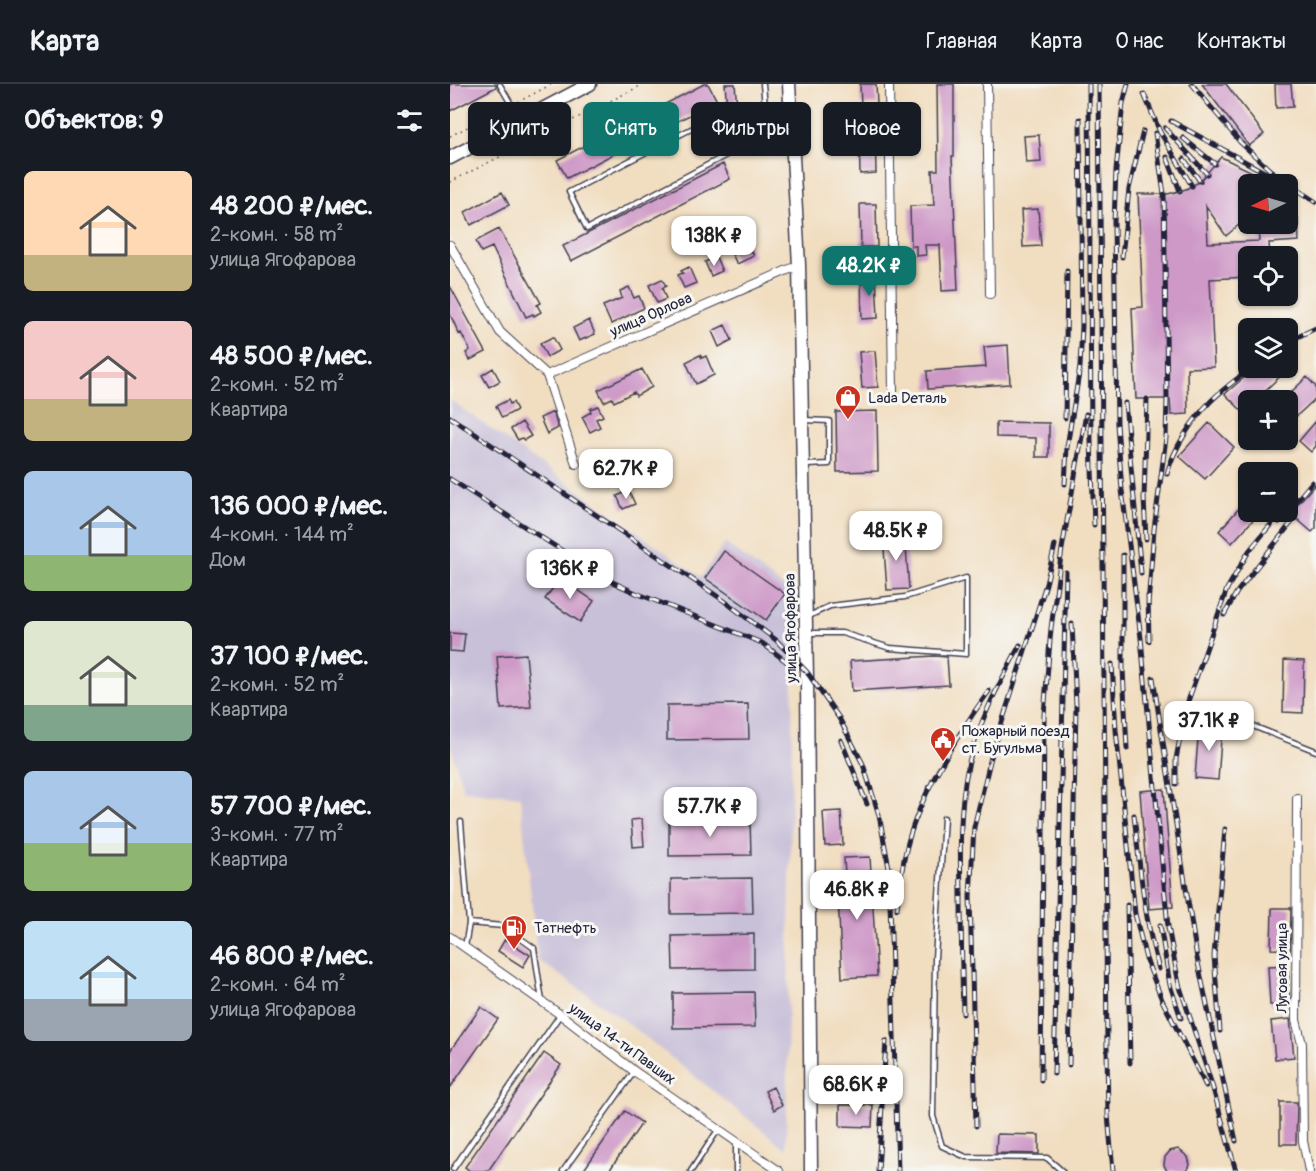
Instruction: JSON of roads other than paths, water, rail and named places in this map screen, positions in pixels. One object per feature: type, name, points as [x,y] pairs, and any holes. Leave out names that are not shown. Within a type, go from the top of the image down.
[{"type":"main road","points":[[556,102],[590,84]]},
{"type":"main road","name":"улица Ягофарова","points":[[789,84],[790,102]]},
{"type":"main road","points":[[450,158],[468,148]]},
{"type":"main road","name":"улица Ягофарова","points":[[793,156],[799,265],[806,617],[811,1171]]},
{"type":"street","points":[[889,84],[894,393]]},
{"type":"street","points":[[987,84],[990,294]]},
{"type":"street","points":[[450,245],[500,332],[547,375],[576,464]]},
{"type":"street","name":"улица Орлова","points":[[547,375],[799,265]]},
{"type":"street","name":"Луговая улица","points":[[1297,798],[1296,1020],[1302,1044],[1302,1141],[1309,1171]]},
{"type":"street","name":"улица 14-ти Павших","points":[[450,937],[542,1001],[634,1071],[779,1171]]},
{"type":"street","points":[[1307,1157],[1316,1156]]},
{"type":"lane","points":[[762,84],[764,102]]},
{"type":"lane","points":[[500,85],[510,102]]},
{"type":"lane","points":[[720,114],[732,152],[586,230],[569,192],[720,114]]},
{"type":"lane","points":[[802,420],[829,421],[829,464],[803,465]]},
{"type":"lane","points":[[806,617],[830,606],[905,597],[966,578],[966,654],[890,648],[842,633],[806,633]]},
{"type":"lane","points":[[1198,713],[1235,719],[1316,752]]},
{"type":"lane","points":[[944,818],[935,958],[933,1116],[942,1146],[966,1157],[1047,1158],[1062,1171]]},
{"type":"lane","points":[[460,822],[469,923],[465,948]]},
{"type":"lane","points":[[469,923],[503,926],[534,948],[542,1001]]},
{"type":"lane","points":[[453,1169],[561,1015]]},
{"type":"lane","points":[[563,1171],[634,1071]]},
{"type":"lane","points":[[691,1171],[719,1129]]},
{"type":"lane","points":[[736,1141],[736,1171]]},
{"type":"railway","points":[[1089,84],[1091,440],[1094,525]]},
{"type":"railway","points":[[1099,84],[1107,1049],[1108,1115],[1113,1171]]},
{"type":"railway","points":[[1128,84],[1123,103],[1116,170],[1114,222],[1117,424],[1122,490],[1141,638],[1168,927],[1179,984],[1212,1085],[1236,1171]]},
{"type":"railway","points":[[1192,84],[1240,142],[1270,170],[1304,194]]},
{"type":"railway","points":[[1144,94],[1160,132],[1192,186]]},
{"type":"railway","points":[[1065,484],[1067,447],[1080,367],[1082,326],[1080,119]]},
{"type":"railway","points":[[1171,121],[1266,173]]},
{"type":"railway","points":[[1165,128],[1207,174]]},
{"type":"railway","points":[[1122,257],[1129,189],[1143,131]]},
{"type":"railway","points":[[1148,605],[1154,529],[1166,438],[1167,399],[1164,194],[1155,133]]},
{"type":"railway","points":[[1183,138],[1215,164]]},
{"type":"railway","points":[[1167,157],[1180,191]]},
{"type":"railway","points":[[1184,159],[1200,181]]},
{"type":"railway","points":[[1298,190],[1316,202]]},
{"type":"railway","points":[[1065,418],[1067,271]]},
{"type":"railway","points":[[1298,337],[1316,328]]},
{"type":"railway","points":[[1167,474],[1179,444],[1197,417],[1238,378]]},
{"type":"railway","points":[[1146,539],[1144,498],[1147,399]]},
{"type":"railway","points":[[1125,403],[1141,573]]},
{"type":"railway","points":[[1041,1080],[1044,715],[1051,628],[1062,549],[1086,414]]},
{"type":"railway","points":[[450,417],[723,600],[776,640],[807,672],[839,718],[863,764],[879,815],[889,868],[898,1171]]},
{"type":"railway","points":[[450,479],[608,580],[762,643],[791,665]]},
{"type":"railway","points":[[1298,499],[1312,482]]},
{"type":"railway","points":[[1176,784],[1176,759],[1186,707],[1227,589],[1249,551],[1273,522]]},
{"type":"railway","points":[[1224,615],[1237,592],[1292,522]]},
{"type":"railway","points":[[976,1126],[970,896],[974,827],[991,757],[1046,584],[1055,545]]},
{"type":"railway","points":[[1123,555],[1123,669],[1127,749]]},
{"type":"railway","points":[[1054,1074],[1066,572]]},
{"type":"railway","points":[[1148,596],[1149,641]]},
{"type":"railway","points":[[1069,1065],[1076,705],[1072,624]]},
{"type":"railway","points":[[963,1014],[960,846],[965,782],[972,750],[983,719],[1020,645]]},
{"type":"railway","points":[[1112,664],[1116,730],[1135,914],[1146,959],[1162,1000],[1206,1086]]},
{"type":"railway","points":[[1153,678],[1197,958],[1236,1141]]},
{"type":"railway","points":[[897,909],[905,854],[921,806],[941,765],[989,691]]},
{"type":"railway","points":[[841,740],[867,804]]},
{"type":"railway","points":[[1134,815],[1146,912],[1159,969]]},
{"type":"railway","points":[[1220,1031],[1214,956],[1225,829]]},
{"type":"railway","points":[[1127,905],[1130,1063]]},
{"type":"railway","points":[[1160,925],[1170,985],[1181,1018]]},
{"type":"railway","points":[[878,1171],[886,1041]]},
{"type":"place","name":"Lada Dеталь","points":[[848,421]]},
{"type":"place","name":"Пожарный поезд ст. Бугульма","points":[[943,763]]},
{"type":"place","name":"Татнефть","points":[[514,951]]}]
